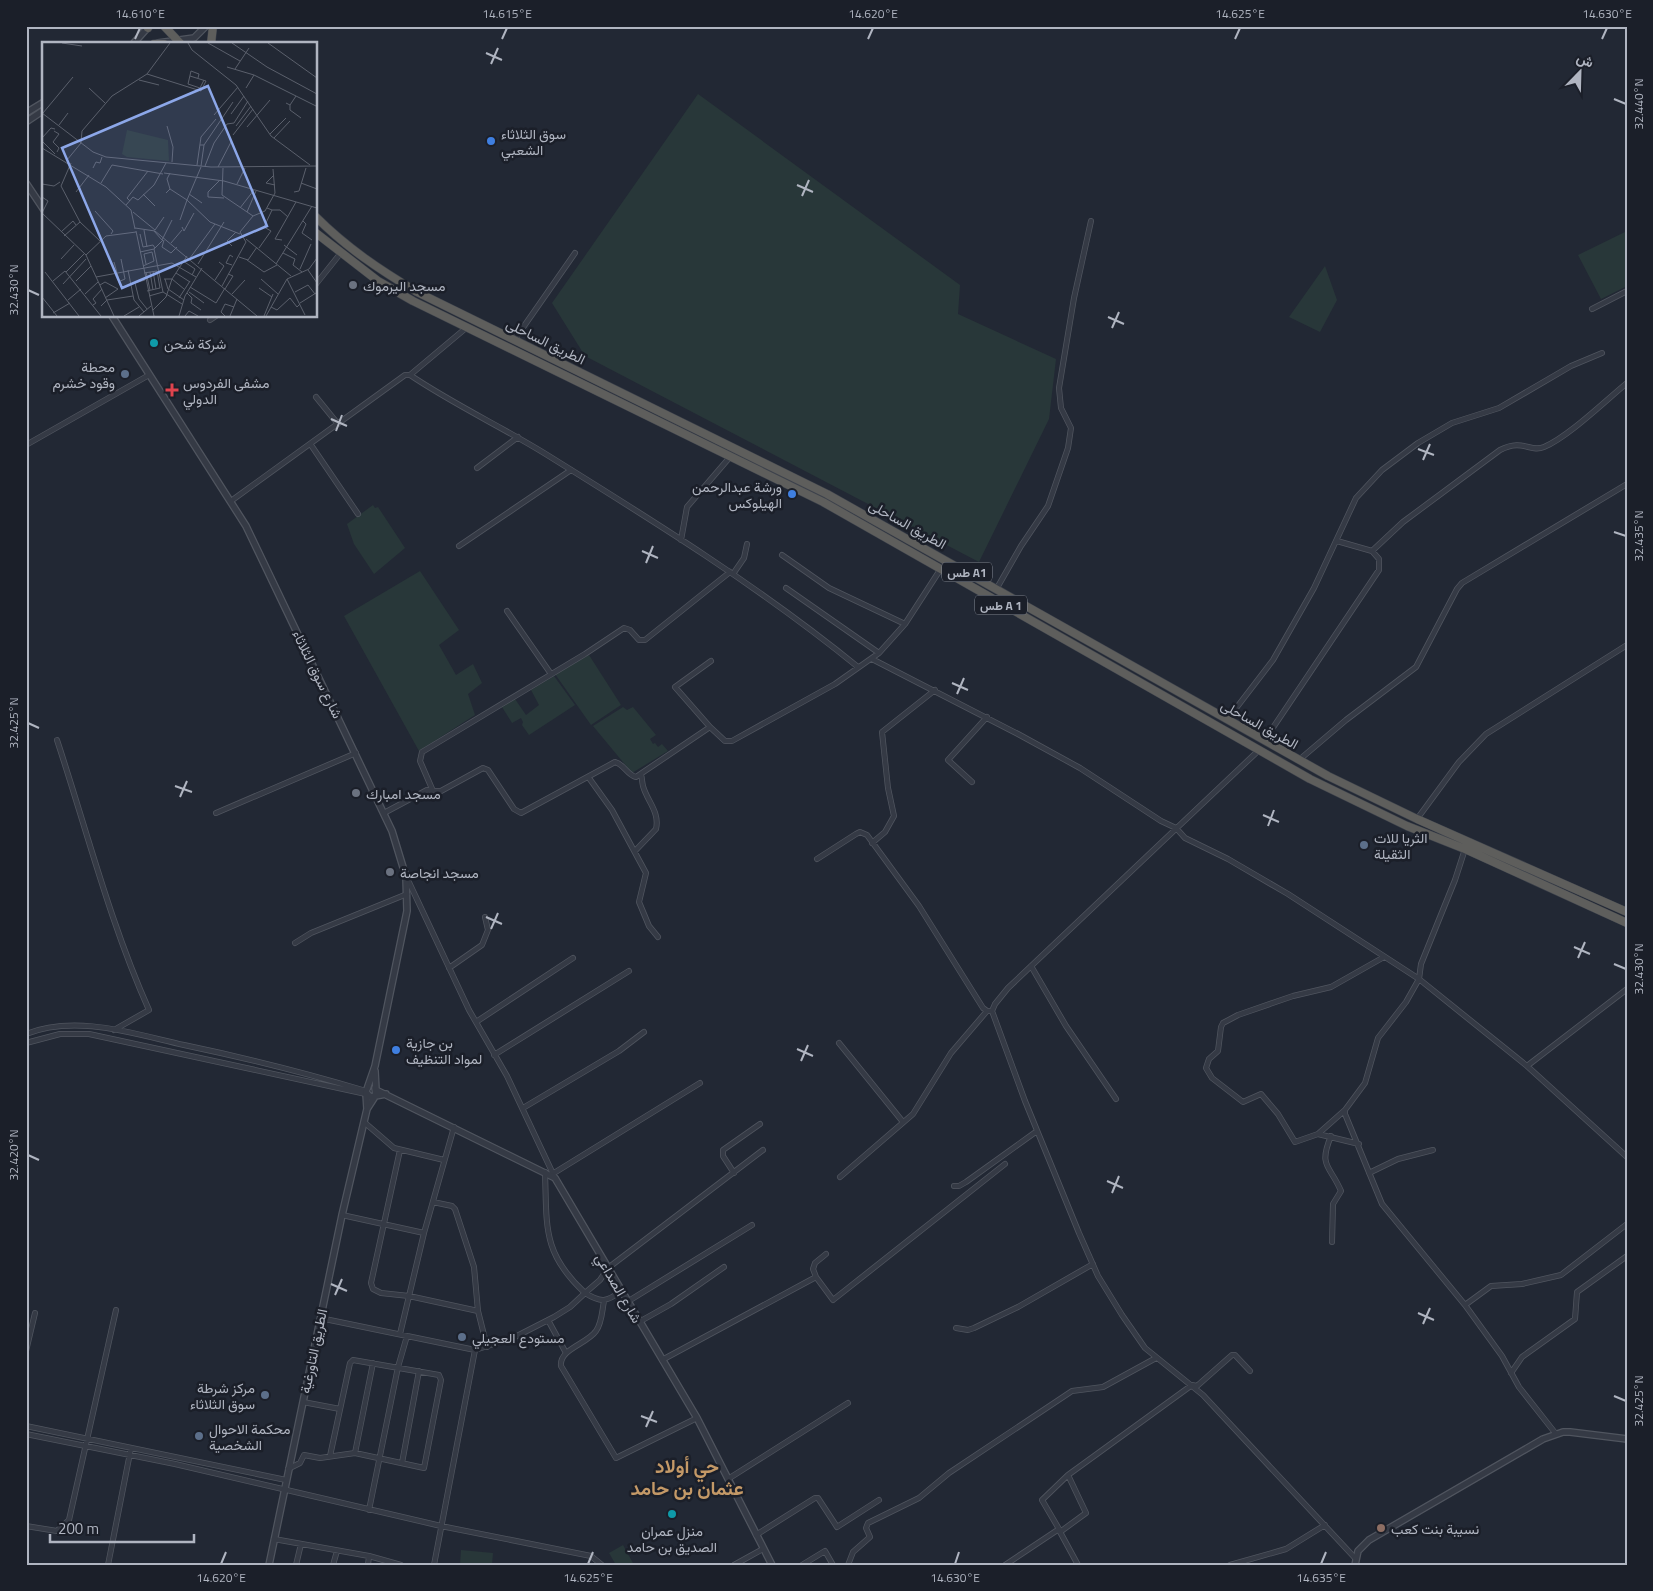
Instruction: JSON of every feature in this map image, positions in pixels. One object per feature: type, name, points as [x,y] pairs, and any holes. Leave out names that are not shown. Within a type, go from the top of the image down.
[{"type":"highway","points":[[164,26],[178,42]]},
{"type":"highway","points":[[207,26],[210,42]]},
{"type":"highway","points":[[210,42],[213,26]]},
{"type":"highway","name":"الطريق الساحلى","points":[[318,219],[347,246],[384,272],[425,296],[821,491],[997,588],[1156,680],[1348,787],[1627,912]]},
{"type":"highway","name":"طس A 1","points":[[318,235],[340,254]]},
{"type":"highway","name":"الطريق الساحلى","points":[[340,254],[378,281],[466,328],[822,502],[1151,690],[1349,799],[1465,849],[1627,923]]},
{"type":"highway","points":[[557,372],[562,362]]},
{"type":"highway","points":[[1151,690],[1156,680]]},
{"type":"street","points":[[178,42],[194,38],[207,26]]},
{"type":"street","points":[[135,42],[149,27]]},
{"type":"street","points":[[26,113],[42,103]]},
{"type":"street","points":[[26,122],[42,111]]},
{"type":"street","points":[[27,185],[42,207]]},
{"type":"street","points":[[997,588],[1021,546],[1048,506],[1068,448],[1072,428],[1061,408],[1060,388],[1072,306],[1091,221]]},
{"type":"street","points":[[318,282],[340,254]]},
{"type":"street","points":[[515,339],[575,254]]},
{"type":"street","points":[[1592,309],[1627,291]]},
{"type":"street","name":"شارع سوق الثلاثاء","points":[[113,318],[231,501],[261,555],[392,831],[406,877],[407,894],[404,930],[375,1066]]},
{"type":"street","points":[[231,501],[311,445],[405,375],[410,375],[466,328]]},
{"type":"street","points":[[1227,720],[1277,653],[1314,588],[1362,490],[1403,453],[1452,423],[1499,408],[1571,366],[1602,353]]},
{"type":"street","points":[[26,445],[149,375]]},
{"type":"street","points":[[410,375],[436,392],[518,437],[732,573],[816,632],[858,667]]},
{"type":"street","points":[[1372,551],[1403,522],[1500,450],[1517,443],[1536,448],[1546,447],[1627,383]]},
{"type":"street","points":[[316,397],[338,424]]},
{"type":"street","points":[[477,468],[518,437]]},
{"type":"street","points":[[311,445],[358,514]]},
{"type":"street","points":[[681,540],[686,507],[730,457]]},
{"type":"street","points":[[459,546],[571,470]]},
{"type":"street","points":[[1299,760],[1346,720],[1416,667],[1457,589],[1462,583],[1627,484]]},
{"type":"street","points":[[1264,741],[1379,570],[1379,559],[1372,551],[1337,541]]},
{"type":"street","points":[[433,791],[420,761],[422,752],[552,674],[624,628],[630,630],[638,640],[645,640],[732,573],[744,558],[747,544]]},
{"type":"street","points":[[782,555],[829,588],[906,624]]},
{"type":"street","points":[[711,661],[675,687],[710,727],[725,741],[732,741],[835,684],[879,654],[906,624],[940,570]]},
{"type":"street","points":[[786,588],[879,654]]},
{"type":"street","points":[[507,611],[552,674]]},
{"type":"street","points":[[1418,819],[1459,762],[1491,730],[1627,645]]},
{"type":"street","points":[[872,659],[936,690],[1080,768],[1176,828],[1185,838],[1228,859],[1288,894],[1384,956],[1418,979],[1527,1066],[1627,1157]]},
{"type":"street","points":[[872,843],[885,832],[894,816],[882,732],[936,690]]},
{"type":"street","points":[[972,782],[948,760],[987,717]]},
{"type":"street","points":[[384,813],[427,790],[441,791],[483,768],[488,770],[514,809],[521,813],[589,778],[615,762],[620,764],[634,777],[642,774],[710,727]]},
{"type":"street","points":[[57,740],[106,890],[116,930],[149,1010],[114,1030]]},
{"type":"street","points":[[840,1177],[918,1108],[951,1053],[1000,997],[1258,750]]},
{"type":"street","points":[[216,813],[356,753]]},
{"type":"street","points":[[635,851],[656,828],[657,824],[655,810],[643,786],[642,774]]},
{"type":"street","points":[[589,778],[606,800],[647,876],[639,902],[649,926],[658,937]]},
{"type":"street","points":[[817,859],[860,832],[866,835],[919,906],[989,1011],[1093,1264],[1122,1315],[1145,1348],[1192,1385],[1326,1525],[1355,1558]]},
{"type":"street","points":[[1384,956],[1331,987],[1293,996],[1229,1019],[1221,1027],[1218,1050],[1207,1063],[1206,1068],[1210,1076],[1240,1100],[1246,1101],[1261,1094],[1278,1114],[1292,1140],[1298,1142],[1318,1134],[1345,1110],[1365,1083],[1378,1038],[1406,1002],[1418,979],[1421,964],[1455,880],[1465,849]]},
{"type":"street","points":[[406,877],[476,1022],[523,1108],[554,1175]]},
{"type":"street","points":[[295,943],[311,934],[407,894]]},
{"type":"street","points":[[449,968],[482,945],[488,930],[486,917]]},
{"type":"street","points":[[476,1022],[573,958]]},
{"type":"street","points":[[1031,966],[1066,1026],[1116,1099]]},
{"type":"street","points":[[494,1055],[629,971]]},
{"type":"street","points":[[1527,1066],[1627,989]]},
{"type":"street","points":[[26,1034],[37,1030],[63,1026],[114,1030],[294,1070],[367,1091],[373,1097]]},
{"type":"street","points":[[523,1108],[619,1051],[644,1032]]},
{"type":"street","points":[[26,1043],[60,1034],[89,1034],[367,1091]]},
{"type":"street","points":[[839,1044],[903,1122]]},
{"type":"street","points":[[214,1060],[215,1051]]},
{"type":"street","points":[[367,1109],[376,1090],[375,1066]]},
{"type":"street","points":[[367,1109],[367,1091],[375,1066]]},
{"type":"street","points":[[367,1091],[372,1087],[544,1172],[554,1175],[700,1083]]},
{"type":"street","points":[[373,1097],[386,1094]]},
{"type":"street","name":"الطريق التاورغية","points":[[269,1565],[342,1215],[367,1109]]},
{"type":"street","points":[[1345,1110],[1351,1130],[1359,1144],[1382,1204],[1465,1306],[1502,1356],[1519,1387],[1556,1434]]},
{"type":"street","points":[[364,1122],[394,1148],[444,1160]]},
{"type":"street","points":[[734,1173],[722,1156],[723,1150],[760,1124]]},
{"type":"street","points":[[400,1334],[424,1233],[454,1127]]},
{"type":"street","points":[[954,1186],[959,1186],[966,1182],[1037,1131]]},
{"type":"street","points":[[1318,1134],[1359,1144]]},
{"type":"street","points":[[1332,1136],[1325,1155],[1327,1168],[1341,1190],[1333,1204],[1332,1242]]},
{"type":"street","points":[[400,1150],[371,1283],[373,1289],[381,1293],[409,1296],[478,1311]]},
{"type":"street","points":[[320,1318],[476,1350],[513,1338],[570,1307],[600,1280],[608,1268],[763,1150]]},
{"type":"street","points":[[1369,1172],[1398,1159],[1434,1150]]},
{"type":"street","points":[[826,1254],[813,1266],[816,1277],[833,1300],[1005,1164]]},
{"type":"street","points":[[544,1172],[547,1230],[551,1247],[566,1276],[585,1293],[604,1301],[610,1300],[621,1291]]},
{"type":"street","name":"شارع الصداعي","points":[[554,1175],[697,1418],[772,1565]]},
{"type":"street","points":[[433,1202],[452,1206],[455,1209],[474,1267],[478,1311],[487,1347]]},
{"type":"street","points":[[342,1215],[424,1233]]},
{"type":"street","points":[[1465,1306],[1491,1286],[1522,1284],[1561,1275],[1627,1224]]},
{"type":"street","points":[[627,1302],[752,1226]]},
{"type":"street","points":[[1511,1373],[1522,1357],[1575,1319],[1577,1292],[1627,1256]]},
{"type":"street","points":[[956,1328],[968,1330],[974,1328],[1034,1298],[1093,1264]]},
{"type":"street","points":[[639,1322],[671,1304],[724,1267]]},
{"type":"street","points":[[662,1360],[816,1277]]},
{"type":"street","points":[[604,1301],[600,1323],[595,1332],[566,1353],[561,1361],[561,1366],[616,1458],[697,1418]]},
{"type":"street","points":[[26,1526],[57,1531],[69,1520],[116,1310]]},
{"type":"street","points":[[26,1350],[35,1313]]},
{"type":"street","points":[[548,1320],[566,1353]]},
{"type":"street","points":[[369,1510],[398,1367],[407,1336]]},
{"type":"street","points":[[434,1565],[476,1350]]},
{"type":"street","points":[[1078,1565],[1042,1500],[1068,1475],[1192,1385],[1197,1386],[1232,1355],[1235,1355],[1250,1371]]},
{"type":"street","points":[[848,1565],[854,1552],[870,1537],[866,1528],[868,1523],[919,1498],[948,1473],[1072,1391],[1103,1388],[1156,1358]]},
{"type":"street","points":[[288,1469],[300,1464],[304,1455],[320,1458],[355,1453],[424,1468],[441,1380],[436,1374],[357,1360],[350,1363],[330,1456]]},
{"type":"street","points":[[355,1453],[374,1363]]},
{"type":"street","points":[[402,1462],[419,1371]]},
{"type":"street","points":[[303,1402],[340,1409]]},
{"type":"street","points":[[728,1479],[848,1403]]},
{"type":"street","points":[[26,1426],[286,1480]]},
{"type":"street","points":[[1355,1565],[1355,1558],[1362,1546],[1379,1534],[1528,1446],[1556,1434],[1587,1432],[1627,1439]]},
{"type":"street","points":[[26,1434],[284,1489],[441,1526],[591,1556],[602,1565]]},
{"type":"street","points":[[108,1565],[131,1448]]},
{"type":"street","points":[[1005,1565],[1086,1513],[1068,1475]]},
{"type":"street","points":[[756,1535],[815,1498],[818,1498],[837,1527],[879,1500]]},
{"type":"street","points":[[1230,1565],[1286,1549],[1326,1525]]},
{"type":"street","points":[[274,1539],[369,1556],[401,1565]]},
{"type":"street","points":[[296,1565],[301,1544]]},
{"type":"street","points":[[734,1565],[763,1549]]},
{"type":"street","points":[[333,1565],[337,1551]]},
{"type":"street","points":[[802,1565],[825,1551],[833,1565]]},
{"type":"street","points":[[368,1565],[369,1556]]},
{"type":"shaded area","points":[[698,94],[960,285],[958,314],[1056,359],[1049,419],[979,562],[585,356],[552,303]]},
{"type":"shaded area","points":[[1627,231],[1627,286],[1601,299],[1578,255]]},
{"type":"shaded area","points":[[1325,266],[1337,300],[1320,332],[1289,317]]},
{"type":"shaded area","points":[[373,505],[375,508],[378,507],[405,548],[374,574],[354,544],[347,524]]},
{"type":"shaded area","points":[[420,571],[459,630],[439,645],[456,675],[473,664],[482,683],[468,694],[475,715],[419,751],[344,616]]},
{"type":"shaded area","points":[[589,655],[621,705],[591,725],[555,674]]},
{"type":"shaded area","points":[[554,676],[575,705],[529,735],[522,725],[521,718],[512,723],[502,707],[515,699],[526,715],[539,705],[531,690]]},
{"type":"shaded area","points":[[623,707],[627,710],[633,707],[656,735],[650,739],[653,744],[655,743],[658,747],[662,744],[668,751],[632,773],[593,726]]},
{"type":"shaded area","points":[[623,1545],[634,1565],[616,1565],[609,1553]]},
{"type":"shaded area","points":[[461,1550],[493,1553],[492,1565],[460,1565]]},
{"type":"place","name":"سوق الثلاثاء الشعبي","points":[[491,141]]},
{"type":"place","name":"مسجد اليرموك","points":[[353,285]]},
{"type":"place","name":"شركة شحن","points":[[154,343]]},
{"type":"place","name":"محطة وقود خشرم","points":[[125,374]]},
{"type":"place","name":"مشفى الفردوس الدولي","points":[[172,390]]},
{"type":"place","name":"ورشة عبدالرحمن الهيلوكس","points":[[792,494]]},
{"type":"place","name":"مسجد امبارك","points":[[356,793]]},
{"type":"place","name":"الثريا للات الثقيلة","points":[[1364,845]]},
{"type":"place","name":"مسجد انجاصة","points":[[390,872]]},
{"type":"place","name":"بن جازية لمواد التنظيف","points":[[396,1050]]},
{"type":"place","name":"مستودع العجيلي","points":[[462,1337]]},
{"type":"place","name":"مركز شرطة سوق الثلاثاء","points":[[265,1395]]},
{"type":"place","name":"محكمة الاحوال الشخصية","points":[[199,1436]]},
{"type":"place","name":"منزل عمران الصديق بن حامد","points":[[672,1514]]},
{"type":"place","name":"نسيبة بنت كعب","points":[[1381,1528]]},
{"type":"district","name":"حي أولاد عثمان بن حامد","points":[[687,1476]]}]
